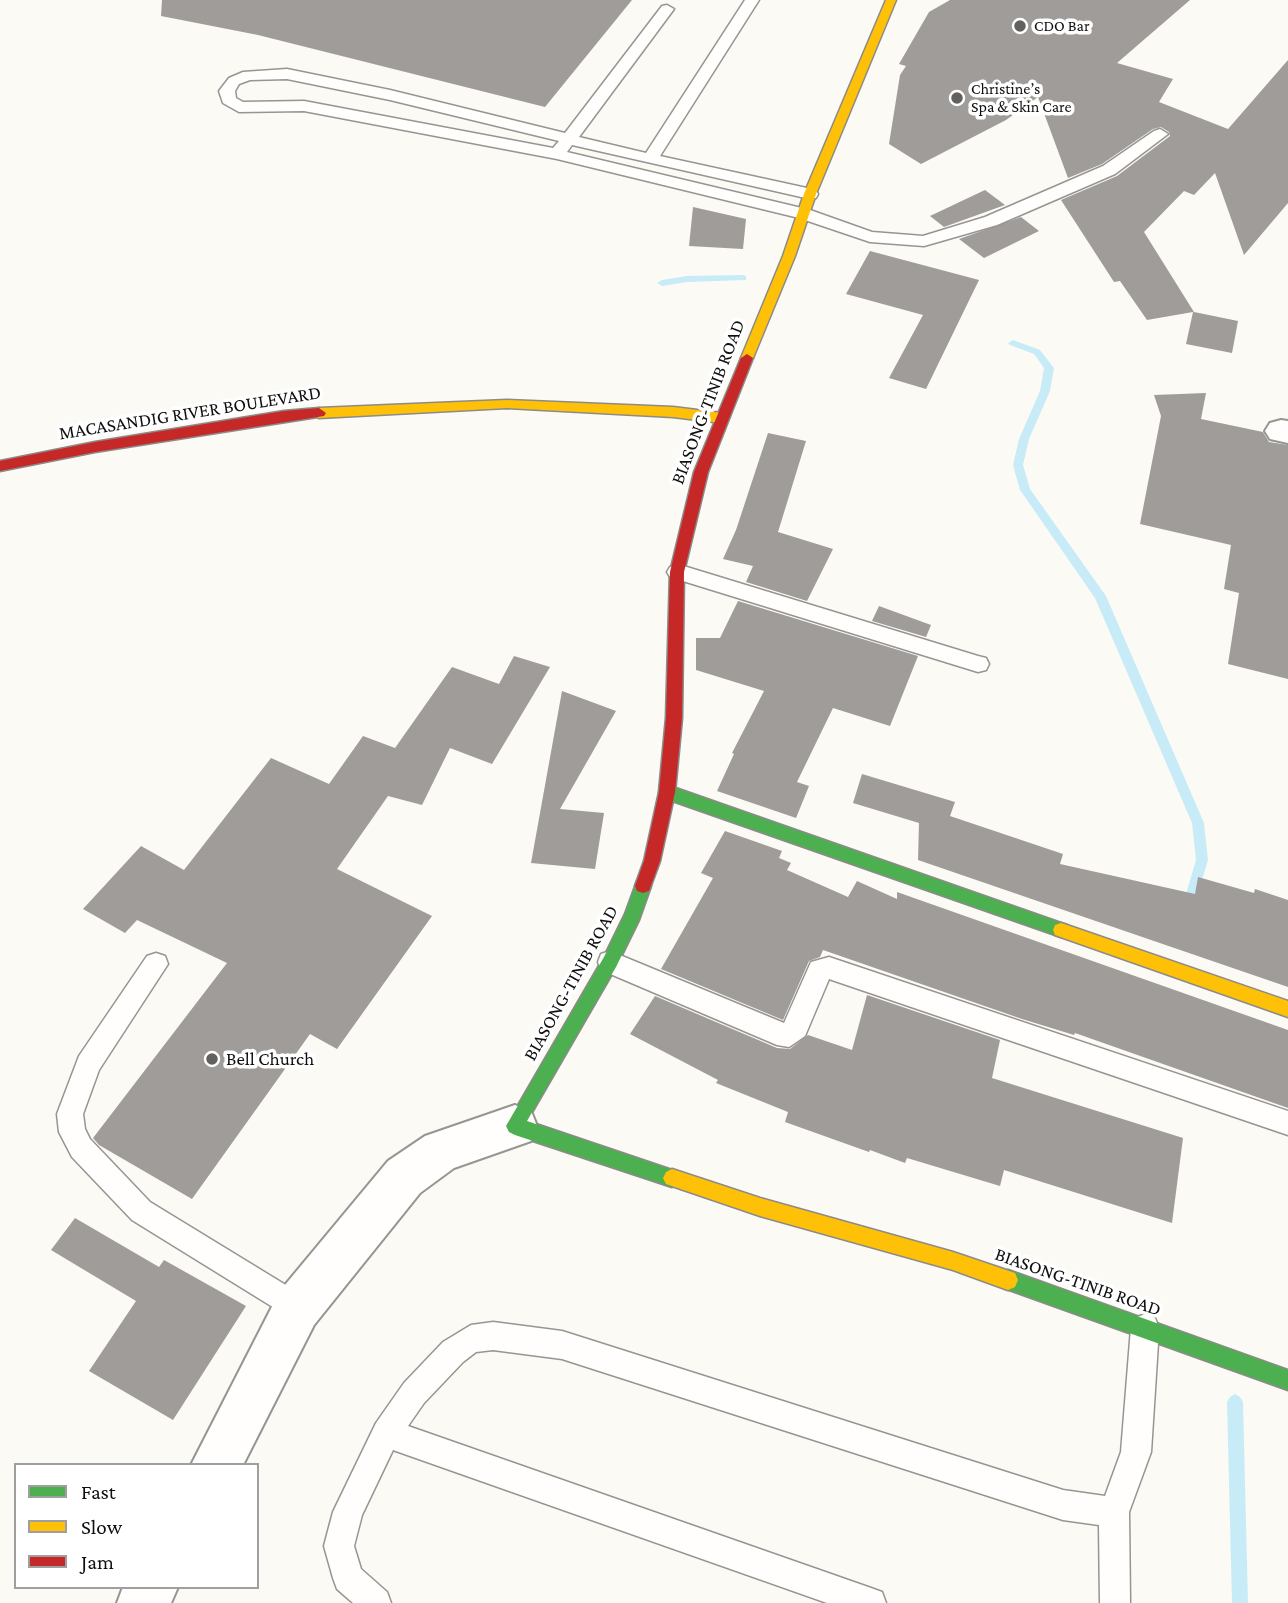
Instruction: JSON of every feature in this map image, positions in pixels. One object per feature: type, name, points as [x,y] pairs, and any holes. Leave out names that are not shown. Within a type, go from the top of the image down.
[{"type":"street","name":"BIASONG-TINIB ROAD","points":[[891,0],[810,194],[701,472],[677,572],[674,718],[667,792],[634,915],[516,1126],[760,1208],[953,1261],[1288,1380]]},
{"type":"street","name":"MACASANDIG RIVER BOULEVARD","points":[[0,466],[95,447],[284,416],[385,408],[507,404],[673,412],[722,418]]},
{"type":"street","points":[[667,792],[1288,1009]]},
{"type":"street","points":[[217,1463],[297,1308],[404,1177],[441,1152],[516,1126]]},
{"type":"lane","points":[[650,159],[752,0]]},
{"type":"lane","points":[[557,154],[667,9]]},
{"type":"lane","points":[[810,194],[650,159],[390,95],[287,74],[248,75],[234,81],[228,91],[229,100],[239,107],[304,106],[557,154],[804,214],[870,236],[924,241],[991,221],[1110,170],[1160,134]]},
{"type":"lane","points":[[677,572],[978,664]]},
{"type":"lane","points":[[610,962],[777,1033],[789,1035],[796,1028],[820,970],[829,968],[1288,1123]]},
{"type":"lane","points":[[156,964],[88,1064],[70,1114],[72,1132],[81,1148],[141,1211],[297,1308]]},
{"type":"lane","points":[[1115,1603],[1114,1512],[1136,1452],[1145,1328]]},
{"type":"lane","points":[[376,1603],[348,1578],[339,1546],[348,1512],[386,1433],[414,1393],[453,1352],[471,1339],[494,1336],[562,1345],[1063,1505],[1114,1512]]},
{"type":"lane","points":[[386,1433],[871,1603]]},
{"type":"building","points":[[162,0],[632,0],[545,107],[258,35],[161,16]]},
{"type":"building","points":[[950,0],[1190,0],[1117,63],[1173,79],[1159,102],[1228,129],[1288,60],[1288,203],[1244,255],[1215,173],[1194,195],[1184,191],[1144,232],[1194,312],[1238,321],[1232,353],[1186,344],[1193,312],[1147,320],[1120,281],[1114,282],[1061,200],[1117,176],[1170,136],[1169,132],[1161,127],[1153,129],[1102,164],[1068,178],[1038,97],[1006,120],[921,164],[889,144],[900,75],[906,66],[899,64],[929,12]]},
{"type":"building","points":[[985,190],[1005,205],[944,227],[930,216]]},
{"type":"building","points":[[693,207],[746,219],[743,249],[689,246]]},
{"type":"building","points":[[1021,217],[1039,231],[984,258],[959,239]]},
{"type":"building","points":[[870,251],[979,280],[926,389],[889,378],[923,315],[846,294]]},
{"type":"building","points":[[1206,393],[1201,419],[1263,432],[1269,442],[1288,445],[1288,679],[1228,664],[1239,593],[1224,589],[1231,545],[1140,524],[1161,416],[1154,395]]},
{"type":"building","points":[[768,433],[806,441],[778,532],[833,549],[807,601],[746,582],[753,566],[723,559],[736,530]]},
{"type":"building","points":[[738,601],[918,656],[890,726],[833,708],[797,782],[809,786],[796,818],[717,791],[734,754],[732,753],[764,691],[696,670],[696,638],[720,638]]},
{"type":"building","points":[[879,606],[931,625],[926,637],[872,621]]},
{"type":"building","points":[[514,656],[550,667],[492,764],[450,748],[422,805],[388,796],[337,869],[432,916],[337,1049],[310,1034],[192,1199],[99,1145],[93,1138],[227,963],[137,920],[125,933],[83,909],[141,846],[184,870],[271,758],[329,784],[363,736],[395,748],[452,667],[499,684]]},
{"type":"building","points":[[562,691],[616,711],[560,809],[604,813],[595,869],[531,863]]},
{"type":"building","points":[[862,774],[955,802],[950,816],[1063,854],[1060,864],[1195,894],[1198,877],[1254,893],[1255,889],[1288,900],[1288,987],[918,860],[919,823],[853,803]]},
{"type":"building","points":[[725,831],[782,851],[779,858],[791,863],[787,870],[848,897],[857,881],[897,899],[897,892],[1288,1030],[1288,1108],[1075,1033],[1074,1035],[1022,1019],[823,950],[820,957],[809,961],[783,1020],[661,969],[713,878],[701,873]]},
{"type":"building","points":[[867,995],[1000,1040],[992,1078],[1183,1138],[1172,1223],[1004,1170],[1000,1186],[907,1158],[905,1163],[870,1150],[869,1152],[785,1122],[788,1112],[716,1083],[718,1080],[630,1034],[655,996],[777,1048],[790,1049],[808,1035],[852,1050]]},
{"type":"building","points":[[75,1218],[159,1267],[164,1260],[246,1306],[173,1420],[89,1371],[136,1301],[51,1250]]},
{"type":"waterway","points":[[662,283],[687,279],[743,278]]},
{"type":"waterway","points":[[1013,343],[1037,352],[1049,368],[1045,391],[1024,439],[1018,465],[1025,490],[1100,596],[1198,823],[1202,860],[1188,907]]},
{"type":"waterway","points":[[1235,1402],[1240,1603]]},
{"type":"traffic: fast","points":[[667,792],[1061,930]]},
{"type":"traffic: fast","points":[[643,886],[633,915],[610,962],[515,1126],[672,1178]]},
{"type":"traffic: fast","points":[[1008,1280],[1288,1380]]},
{"type":"traffic: slow","points":[[747,358],[789,256],[810,194],[891,0]]},
{"type":"traffic: slow","points":[[319,413],[507,404],[673,412],[722,418]]},
{"type":"traffic: slow","points":[[1061,930],[1288,1009]]},
{"type":"traffic: slow","points":[[672,1178],[760,1207],[953,1261],[1008,1280]]},
{"type":"traffic: jam","points":[[643,886],[652,861],[667,792],[674,718],[677,572],[701,472],[747,358]]},
{"type":"traffic: jam","points":[[0,466],[95,447],[284,416],[319,413]]},
{"type":"place","name":"CDO Bar","points":[[1020,26]]},
{"type":"place","name":"Christine’s Spa & Skin Care","points":[[957,98]]},
{"type":"place","name":"Bell Church","points":[[212,1059]]}]
